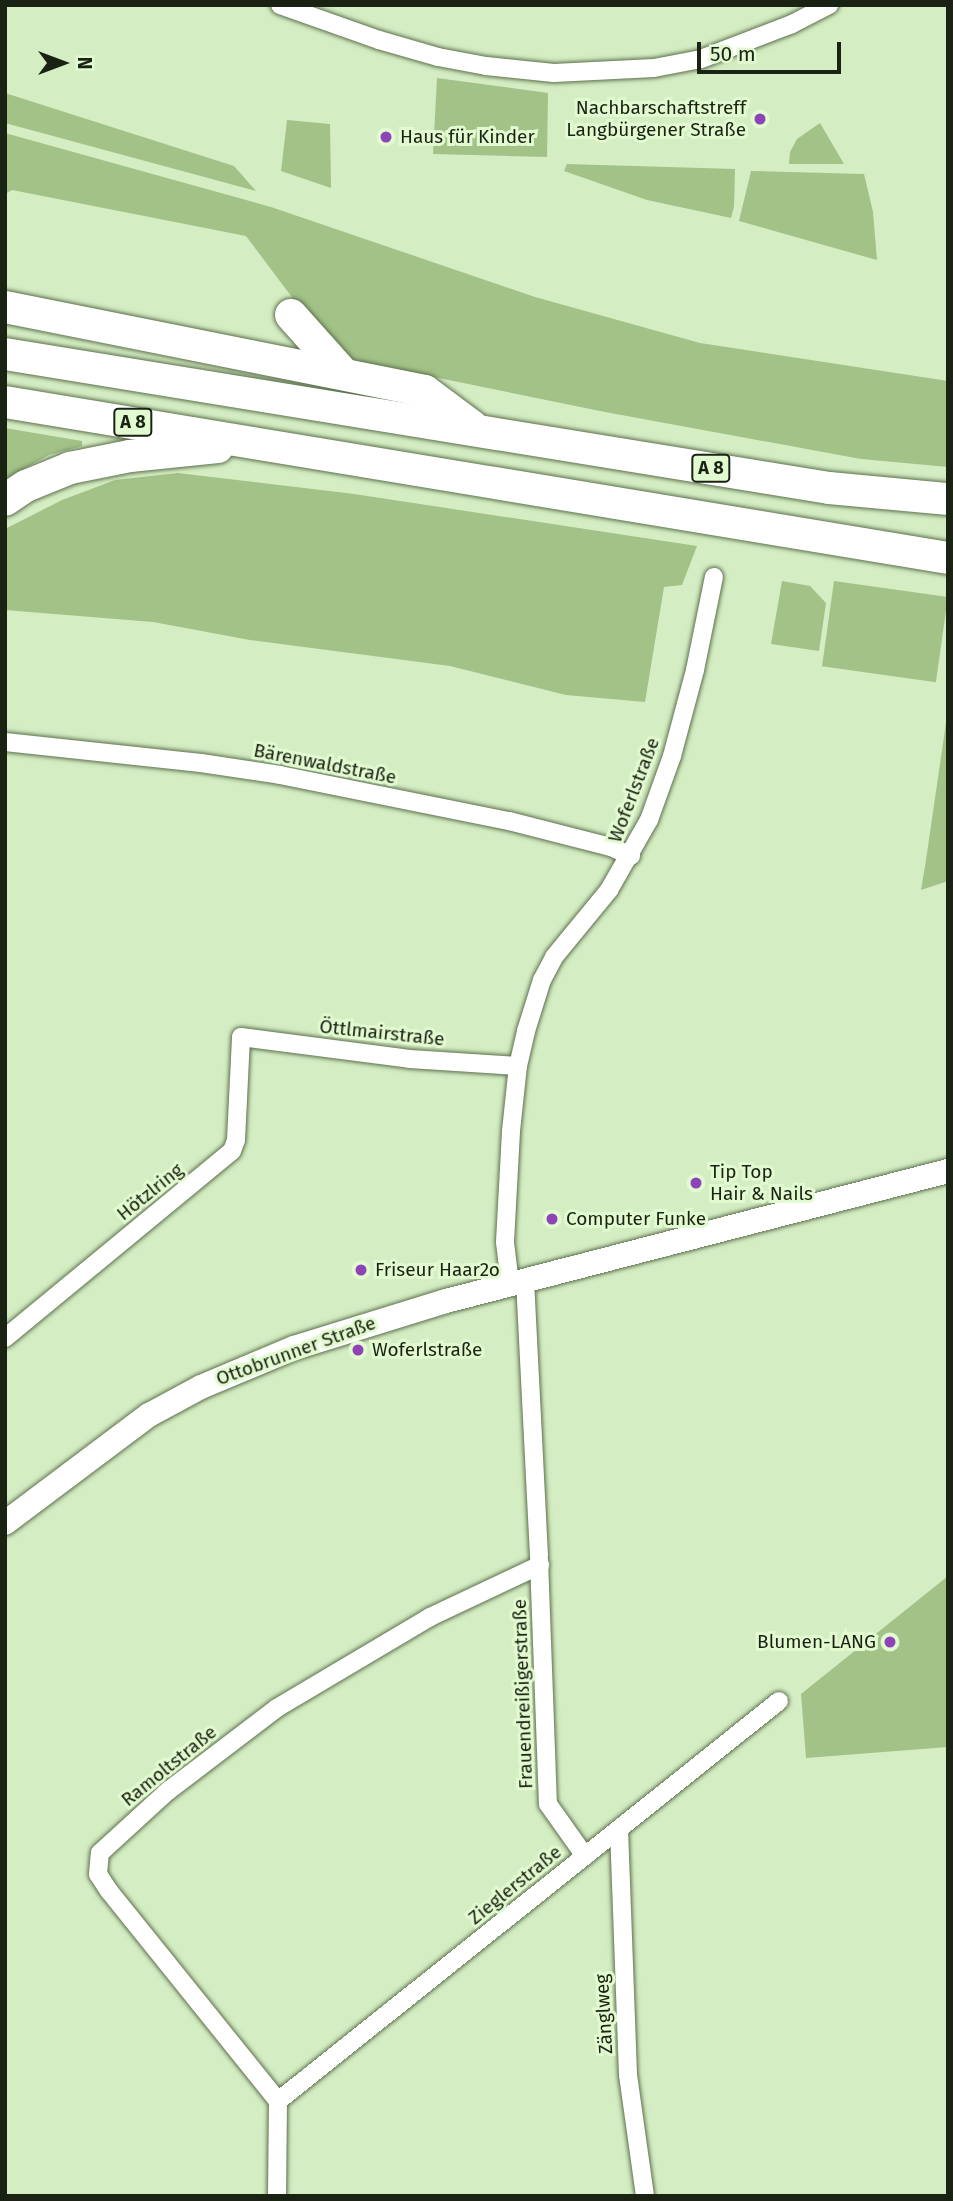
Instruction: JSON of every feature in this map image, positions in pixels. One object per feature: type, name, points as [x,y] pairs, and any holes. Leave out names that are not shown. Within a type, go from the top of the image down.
[{"type":"highway","points":[[5,307],[342,372],[425,391],[476,429]]},
{"type":"highway","points":[[291,314],[342,372]]},
{"type":"highway","name":"A 8","points":[[5,354],[829,488],[948,499]]},
{"type":"highway","name":"A 8","points":[[5,402],[948,558]]},
{"type":"highway","points":[[5,500],[26,485],[70,468],[130,456],[260,443]]},
{"type":"main road","name":"Ottobrunner Straße","points":[[5,1523],[149,1415],[201,1387],[294,1349],[376,1321],[518,1282],[948,1171]]},
{"type":"street","points":[[280,5],[379,40],[438,57],[486,66],[554,73],[654,68],[701,59],[792,24],[829,5]]},
{"type":"street","name":"Woferlstraße","points":[[518,1282],[505,1241],[517,1066],[542,980],[554,957],[609,890],[631,856],[649,820],[672,756],[698,658],[714,577]]},
{"type":"street","name":"Bärenwaldstraße","points":[[5,742],[201,763],[280,775],[509,821],[611,847],[631,856]]},
{"type":"street","name":"Öttlmairstraße","points":[[241,1037],[411,1059],[517,1066]]},
{"type":"street","name":"Hötzlring","points":[[5,1338],[232,1151],[236,1140],[241,1037]]},
{"type":"street","name":"Frauendreißigerstraße","points":[[518,1282],[539,1560],[548,1804],[585,1856]]},
{"type":"street","name":"Ramoltstraße","points":[[278,2101],[109,1891],[98,1874],[100,1853],[168,1791],[276,1708],[430,1617],[539,1560]]},
{"type":"street","name":"Zieglerstraße","points":[[278,2101],[779,1701]]},
{"type":"street","name":"Zänglweg","points":[[620,1829],[628,2075],[645,2196]]},
{"type":"street","points":[[277,2196],[278,2101]]},
{"type":"green space","points":[[437,78],[548,93],[547,157],[433,154]]},
{"type":"green space","points":[[5,93],[234,166],[256,191],[5,123]]},
{"type":"green space","points":[[287,120],[330,124],[331,188],[281,171]]},
{"type":"green space","points":[[820,123],[844,164],[789,164],[790,152],[797,139]]},
{"type":"green space","points":[[5,133],[271,207],[535,297],[700,343],[948,381],[948,467],[861,459],[605,412],[355,361],[330,348],[246,236],[12,190],[5,194]]},
{"type":"green space","points":[[567,164],[735,169],[731,218],[647,200],[564,171]]},
{"type":"green space","points":[[751,171],[864,174],[873,212],[877,260],[739,221]]},
{"type":"green space","points":[[5,428],[82,441],[82,446],[49,455],[5,479]]},
{"type":"green space","points":[[178,473],[354,494],[697,546],[682,585],[664,587],[645,702],[566,695],[450,666],[250,640],[153,622],[5,610],[5,529],[62,500],[115,480]]},
{"type":"green space","points":[[782,581],[810,586],[826,603],[819,651],[771,644]]},
{"type":"green space","points":[[834,581],[948,597],[936,682],[822,666]]},
{"type":"green space","points":[[948,709],[948,881],[921,890],[926,860]]},
{"type":"green space","points":[[948,1576],[948,1747],[806,1758],[801,1694]]},
{"type":"place","name":"Nachbarschaftstreff Langbürgener Straße","points":[[760,119]]},
{"type":"place","name":"Haus für Kinder","points":[[386,137]]},
{"type":"place","name":"Tip Top Hair & Nails","points":[[696,1183]]},
{"type":"place","name":"Computer Funke","points":[[552,1219]]},
{"type":"place","name":"Friseur Haar2o","points":[[361,1270]]},
{"type":"place","name":"Woferlstraße","points":[[358,1350]]},
{"type":"place","name":"Blumen-LANG","points":[[890,1642]]}]
